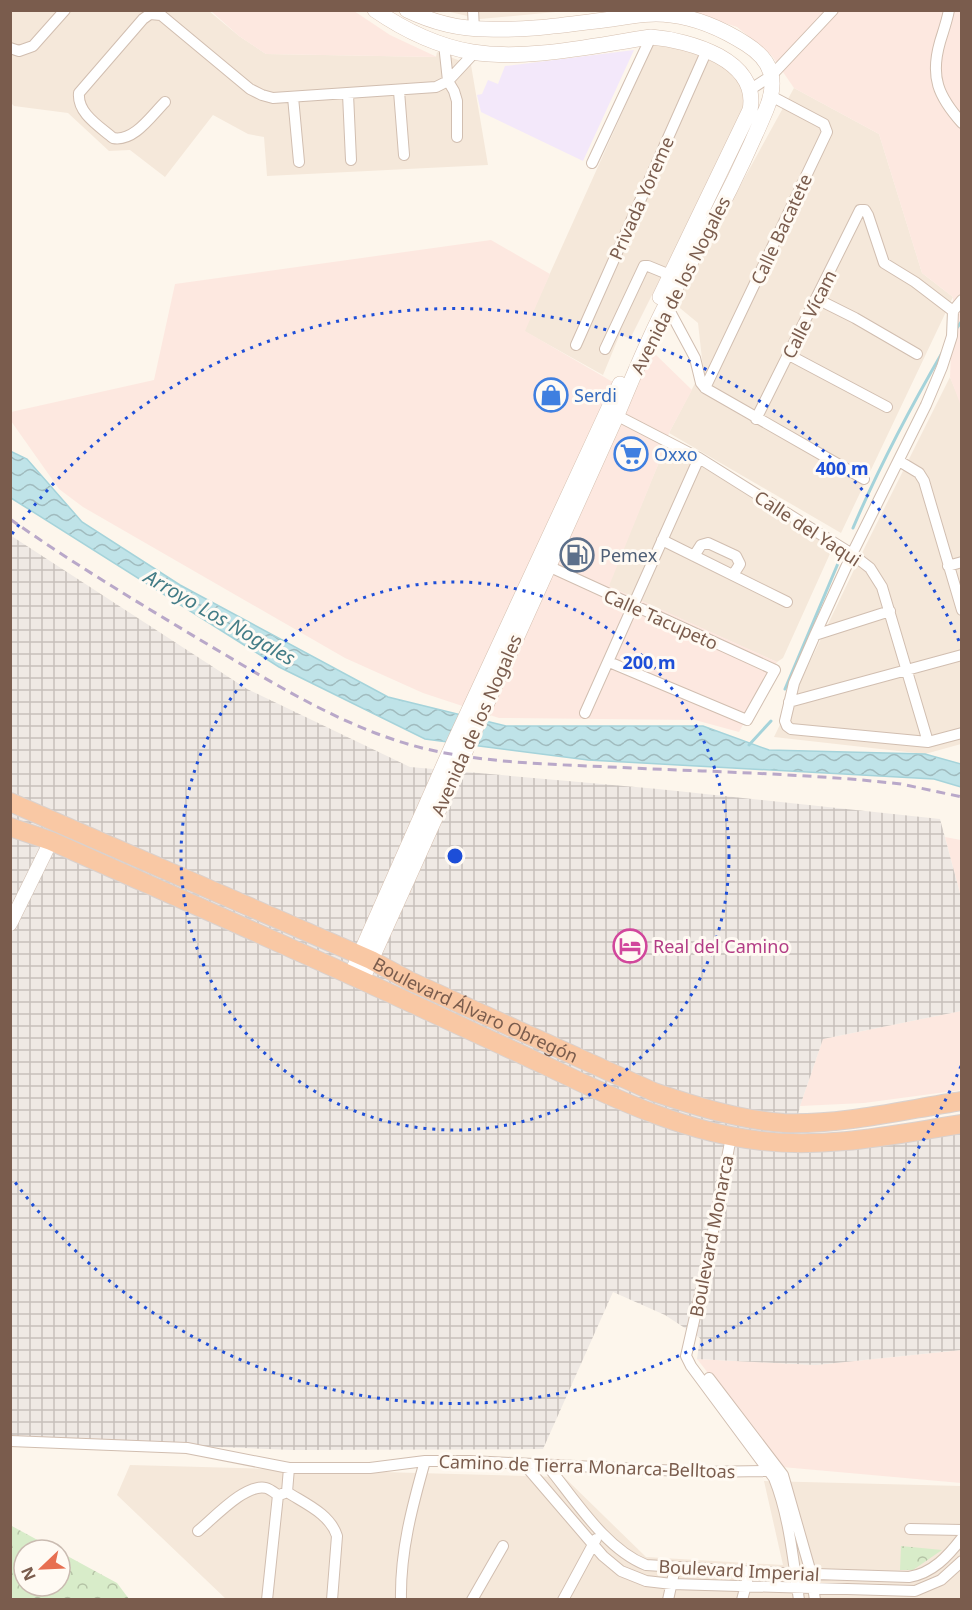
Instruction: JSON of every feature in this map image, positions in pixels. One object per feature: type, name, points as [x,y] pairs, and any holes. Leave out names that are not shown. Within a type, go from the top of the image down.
[{"type":"highway","name":"Boulevard Álvaro Obregón","points":[[10,802],[365,958],[410,981],[654,1092],[692,1105],[784,1123],[853,1119],[962,1101]]},
{"type":"highway","name":"Boulevard Álvaro Obregón","points":[[10,828],[51,842],[356,977],[601,1092],[689,1126],[731,1137],[782,1143],[831,1143],[962,1124]]},
{"type":"main road","points":[[375,10],[405,29],[444,44],[475,52],[533,53],[651,37],[682,41],[707,51],[736,69],[743,75],[751,89]]},
{"type":"main road","points":[[407,10],[431,21],[474,29],[534,28],[648,12],[669,14],[688,18],[727,34],[754,50],[765,61],[771,76]]},
{"type":"main road","points":[[736,69],[754,50]]},
{"type":"main road","name":"Avenida de los Nogales","points":[[356,977],[457,750],[612,413],[666,304],[708,231],[771,96],[773,88],[771,76]]},
{"type":"main road","name":"Avenida de los Nogales","points":[[474,714],[548,566],[670,275],[746,120],[752,101],[751,89]]},
{"type":"street","points":[[10,48],[20,51],[33,46],[65,10]]},
{"type":"street","points":[[473,10],[474,29]]},
{"type":"street","points":[[751,89],[771,76],[833,10]]},
{"type":"street","points":[[949,10],[935,69],[941,94],[962,123]]},
{"type":"street","points":[[165,102],[131,135],[118,139],[112,138],[82,111],[78,99],[79,93],[143,19],[150,14],[161,15],[250,89],[273,98],[436,87],[448,81],[475,52]]},
{"type":"street","points":[[592,163],[651,37]]},
{"type":"street","points":[[444,44],[448,81],[457,101],[457,137]]},
{"type":"street","name":"Privada Yoreme","points":[[576,345],[707,51]]},
{"type":"street","points":[[399,91],[404,155]]},
{"type":"street","points":[[348,94],[351,160]]},
{"type":"street","name":"Calle Bacatete","points":[[705,388],[827,132],[824,124],[771,96]]},
{"type":"street","points":[[293,97],[299,162]]},
{"type":"street","name":"Calle Vícam","points":[[756,419],[860,210],[865,210],[868,215],[884,263],[915,282],[953,311]]},
{"type":"street","points":[[605,349],[644,266],[670,275]]},
{"type":"street","points":[[817,299],[917,354]]},
{"type":"street","points":[[962,300],[953,311],[952,336],[942,367],[815,635],[794,683],[785,721],[791,729],[928,742],[962,733]]},
{"type":"street","points":[[666,304],[695,358],[701,383],[705,388],[864,479]]},
{"type":"street","points":[[789,355],[887,407]]},
{"type":"street","name":"Calle del Yaqui","points":[[612,413],[699,458],[852,554],[870,568],[876,576],[890,611],[928,742]]},
{"type":"street","points":[[585,713],[699,458]]},
{"type":"street","points":[[899,461],[921,476],[962,610]]},
{"type":"street","points":[[662,540],[787,602]]},
{"type":"street","points":[[694,556],[701,545],[708,543],[736,556],[740,564],[733,575]]},
{"type":"street","points":[[948,566],[962,562]]},
{"type":"street","name":"Calle Tacupeto","points":[[548,566],[633,607],[776,670],[747,720],[609,662]]},
{"type":"street","points":[[815,635],[890,611]]},
{"type":"street","points":[[789,702],[962,655]]},
{"type":"street","points":[[10,924],[51,842]]},
{"type":"street","name":"Boulevard Monarca","points":[[731,1137],[708,1257],[686,1351],[687,1360],[769,1471],[778,1488],[799,1599]]},
{"type":"street","name":"Boulevard Monarca","points":[[691,1335],[694,1359],[783,1475],[811,1573],[815,1599]]},
{"type":"street","name":"Camino de Tierra Monarca-Belltoas","points":[[10,1441],[186,1448],[289,1468],[370,1468],[425,1461],[470,1461],[622,1470],[769,1471]]},
{"type":"street","points":[[401,1599],[400,1576],[408,1521],[425,1461]]},
{"type":"street","name":"Boulevard Imperial","points":[[524,1464],[593,1544],[621,1571],[646,1581],[751,1587],[813,1587],[862,1594],[915,1591],[941,1580],[962,1561]]},
{"type":"street","name":"Boulevard Imperial","points":[[546,1464],[613,1545],[631,1559],[646,1565],[754,1572],[918,1576],[947,1557],[962,1538]]},
{"type":"street","points":[[267,1599],[289,1468]]},
{"type":"street","points":[[198,1532],[233,1501],[250,1490],[266,1488],[283,1494],[327,1517],[334,1526],[337,1536],[332,1599]]},
{"type":"street","points":[[910,1529],[962,1530]]},
{"type":"street","points":[[563,1599],[601,1532]]},
{"type":"street","points":[[472,1599],[503,1546]]},
{"type":"street","points":[[668,1599],[675,1568]]},
{"type":"street","points":[[742,1599],[751,1587],[754,1572]]},
{"type":"street","points":[[861,1575],[862,1594]]},
{"type":"street","points":[[751,1587],[757,1599]]},
{"type":"shaded area","points":[[10,11],[209,11],[239,36],[266,54],[436,57],[437,52],[471,65],[488,165],[267,176],[264,137],[248,134],[213,115],[165,177],[130,150],[109,151],[68,113],[14,106],[10,102]]},
{"type":"shaded area","points":[[211,11],[354,11],[390,35],[437,57],[266,54],[239,36]]},
{"type":"shaded area","points":[[446,11],[566,11],[480,19]]},
{"type":"shaded area","points":[[687,11],[961,11],[961,406],[950,377],[953,297],[922,273],[879,134],[794,88],[772,56],[737,27]]},
{"type":"shaded area","points":[[655,40],[701,51],[739,78],[747,105],[630,339],[620,334],[603,375],[524,331]]},
{"type":"shaded area","points":[[634,50],[583,161],[481,112],[477,95],[482,94],[488,80],[498,84],[505,66]]},
{"type":"shaded area","points":[[794,88],[879,134],[922,273],[953,297],[841,533],[669,433],[703,368],[698,323],[675,304]]},
{"type":"shaded area","points":[[491,240],[550,274],[525,331],[611,381],[638,386],[651,350],[692,390],[669,433],[609,586],[777,662],[739,732],[695,720],[499,718],[423,693],[345,658],[83,507],[59,489],[11,421],[11,412],[154,380],[175,284]]},
{"type":"shaded area","points":[[950,377],[962,406],[961,744],[925,754],[774,737],[863,551]]},
{"type":"shaded area","points":[[666,445],[833,547],[783,658],[777,662],[608,586]]},
{"type":"shaded area","points":[[10,535],[247,689],[410,767],[658,789],[940,819],[961,897],[961,1011],[823,1039],[800,1106],[790,1150],[961,1133],[961,1350],[816,1365],[697,1359],[700,1338],[665,1315],[613,1292],[543,1449],[293,1450],[11,1439]]},
{"type":"shaded area","points":[[945,837],[961,840],[961,897]]},
{"type":"shaded area","points":[[961,1011],[961,1090],[864,1103],[800,1106],[823,1039]]},
{"type":"shaded area","points":[[961,1350],[961,1483],[782,1467],[697,1359],[816,1365]]},
{"type":"shaded area","points":[[130,1465],[564,1477],[646,1557],[783,1565],[764,1481],[961,1486],[961,1599],[226,1599],[117,1495]]},
{"type":"green space","points":[[10,1525],[34,1538],[12,1538],[12,1598],[72,1598],[72,1559],[117,1583],[129,1599],[11,1599]]},
{"type":"green space","points":[[901,1546],[942,1550],[913,1570],[900,1570]]},
{"type":"water","name":"Arroyo Los Nogales","points":[[10,451],[27,459],[82,522],[180,585],[388,697],[506,726],[703,726],[769,750],[925,754],[961,764],[961,787],[934,779],[588,760],[425,739],[279,667],[11,498]]},
{"type":"waterway","points":[[956,329],[962,321]]},
{"type":"waterway","points":[[853,528],[895,439],[942,353]]},
{"type":"waterway","points":[[785,689],[839,561]]},
{"type":"waterway","points":[[749,745],[771,721]]},
{"type":"railway","points":[[10,519],[110,585],[288,691],[340,718],[394,740],[445,753],[516,762],[862,780],[901,784],[962,797]]},
{"type":"place","name":"Serdi","points":[[551,395]]},
{"type":"place","name":"Oxxo","points":[[631,454]]},
{"type":"place","name":"Pemex","points":[[577,555]]},
{"type":"place","name":"Real del Camino","points":[[630,946]]}]
